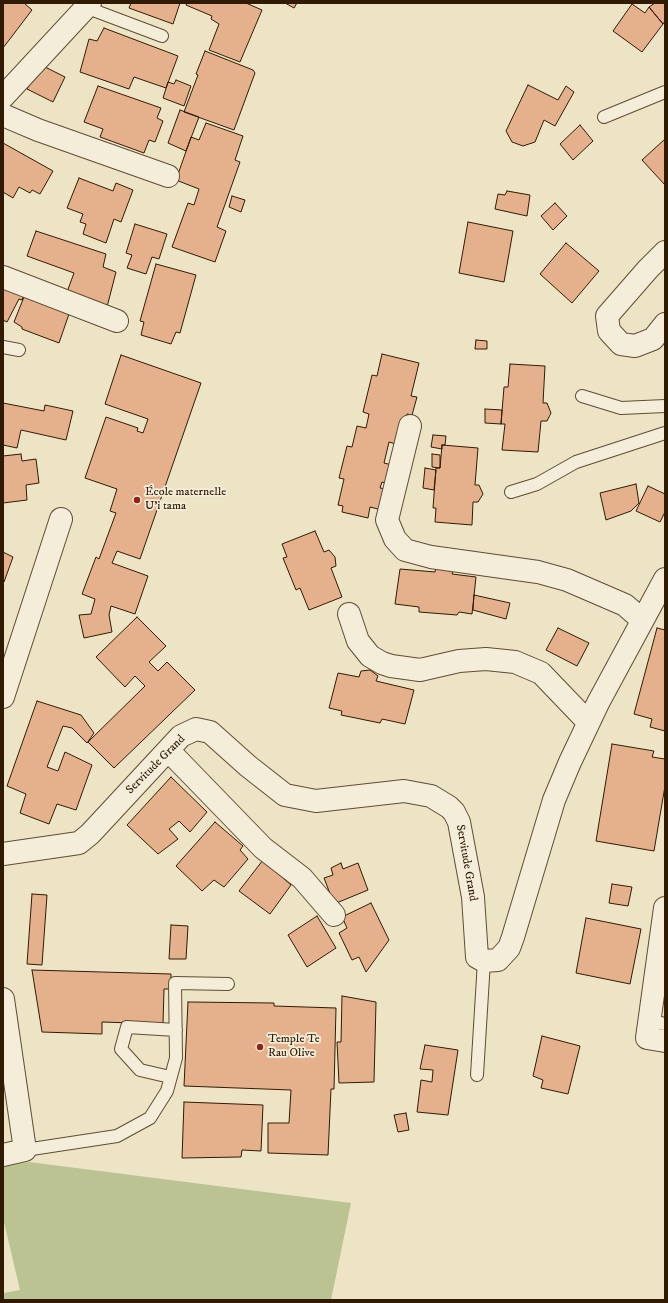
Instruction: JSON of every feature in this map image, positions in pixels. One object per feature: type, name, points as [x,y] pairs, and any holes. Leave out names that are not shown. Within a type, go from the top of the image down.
[{"type":"street","points":[[6,89],[88,5]]},
{"type":"street","points":[[3,115],[38,130],[168,176]]},
{"type":"street","points":[[665,252],[648,268],[607,316],[608,331],[621,344],[635,346],[653,339],[665,324]]},
{"type":"street","points":[[3,277],[116,321]]},
{"type":"street","points":[[410,426],[387,520],[395,539],[405,550],[431,557],[538,572],[567,580],[625,606],[642,620]]},
{"type":"street","points":[[3,697],[61,519]]},
{"type":"street","points":[[484,961],[498,960],[509,948],[554,800],[588,722],[665,579]]},
{"type":"street","points":[[349,614],[358,641],[370,656],[382,663],[391,666],[420,670],[459,661],[486,659],[515,662],[541,674],[588,722]]},
{"type":"street","name":"Servitude Grand","points":[[3,854],[79,843],[90,834],[182,736],[196,729],[210,732],[248,766],[286,795],[316,801],[404,791],[431,796],[449,807],[460,822],[472,897],[475,950],[477,957],[484,961]]},
{"type":"street","points":[[168,750],[264,848],[302,878],[334,915]]},
{"type":"street","points":[[665,908],[657,1022],[647,1038],[665,1041]]},
{"type":"street","points":[[3,999],[25,1150],[3,1155]]},
{"type":"lane","points":[[88,5],[162,36]]},
{"type":"lane","points":[[604,117],[665,92]]},
{"type":"lane","points":[[3,347],[19,350]]},
{"type":"lane","points":[[582,396],[621,408],[665,406]]},
{"type":"lane","points":[[511,492],[537,484],[576,462],[665,433]]},
{"type":"lane","points":[[477,1075],[484,961]]},
{"type":"lane","points":[[25,1150],[117,1136],[150,1118],[167,1091],[176,1058],[175,984],[228,984]]},
{"type":"lane","points":[[170,1077],[140,1070],[121,1049],[127,1027],[176,1030]]},
{"type":"green space","points":[[29,1162],[351,1203],[331,1300],[3,1300],[3,1293],[20,1290],[3,1218],[3,1167]]},
{"type":"building","points":[[3,3],[24,3],[32,10],[3,48]]},
{"type":"building","points":[[131,3],[180,3],[173,24],[129,8]]},
{"type":"building","points":[[187,3],[246,3],[262,10],[240,62],[209,50],[219,24],[211,19],[212,16],[186,5]]},
{"type":"building","points":[[285,3],[297,3],[294,8]]},
{"type":"building","points":[[655,3],[665,3],[665,21],[663,24],[649,7]]},
{"type":"building","points":[[632,4],[645,13],[649,7],[663,24],[642,52],[613,31]]},
{"type":"building","points":[[104,28],[178,56],[166,88],[134,77],[129,89],[80,72],[89,39],[97,41]]},
{"type":"building","points":[[205,51],[253,70],[255,73],[234,130],[184,112]]},
{"type":"building","points":[[41,65],[65,77],[53,102],[27,89]]},
{"type":"building","points":[[176,80],[191,86],[184,106],[163,98],[168,82],[174,84]]},
{"type":"building","points":[[528,85],[558,100],[566,86],[574,92],[555,126],[544,120],[535,142],[523,146],[512,142],[506,131]]},
{"type":"building","points":[[98,86],[161,108],[157,118],[163,121],[155,142],[149,140],[144,153],[100,137],[103,129],[84,122]]},
{"type":"building","points":[[180,110],[199,117],[186,151],[168,143]]},
{"type":"building","points":[[206,123],[243,136],[235,160],[240,162],[217,227],[226,231],[215,262],[172,247],[188,203],[194,205],[199,189],[176,180],[191,137],[199,140]]},
{"type":"building","points":[[580,125],[593,141],[573,160],[560,144]]},
{"type":"building","points":[[665,139],[665,185],[642,160]]},
{"type":"building","points":[[3,143],[53,171],[40,194],[32,190],[30,193],[19,187],[13,198],[3,192]]},
{"type":"building","points":[[79,178],[113,191],[116,183],[133,190],[121,222],[114,219],[106,243],[83,234],[86,224],[80,222],[83,214],[67,208]]},
{"type":"building","points":[[507,191],[530,195],[527,216],[495,209],[498,194],[505,195]]},
{"type":"building","points":[[232,196],[245,200],[241,212],[229,207]]},
{"type":"building","points":[[555,203],[567,216],[553,230],[541,216]]},
{"type":"building","points":[[468,222],[513,231],[504,282],[459,273]]},
{"type":"building","points":[[135,224],[167,234],[159,259],[152,257],[146,274],[127,268],[132,255],[126,253]]},
{"type":"building","points":[[36,231],[106,254],[103,267],[116,272],[107,307],[67,292],[74,273],[27,256]]},
{"type":"building","points":[[566,243],[599,271],[572,303],[540,274]]},
{"type":"building","points":[[156,264],[196,275],[180,333],[176,332],[171,344],[141,335],[144,322],[140,321]]},
{"type":"building","points":[[3,283],[25,293],[22,300],[19,299],[7,322],[3,320]]},
{"type":"building","points":[[24,297],[69,314],[59,343],[22,329],[22,327],[14,322]]},
{"type":"building","points":[[476,340],[487,341],[487,349],[475,349]]},
{"type":"building","points":[[382,354],[419,363],[411,396],[417,397],[412,415],[407,414],[399,445],[389,442],[384,463],[392,465],[388,484],[382,482],[380,488],[391,490],[386,511],[370,507],[368,518],[342,512],[343,506],[338,505],[344,479],[339,478],[347,446],[352,447],[357,426],[366,428],[369,414],[363,412],[372,375],[377,376]]},
{"type":"building","name":"École maternelle U'i tama","points":[[121,355],[201,383],[140,559],[117,551],[112,563],[148,576],[135,614],[111,606],[109,615],[112,632],[84,638],[79,615],[91,614],[95,599],[82,594],[96,557],[99,559],[116,513],[110,511],[117,489],[85,478],[106,417],[138,428],[137,431],[143,433],[148,419],[105,404]]},
{"type":"building","points":[[510,364],[545,366],[543,403],[547,403],[551,413],[547,421],[541,421],[538,452],[502,450],[505,424],[501,424],[504,387],[508,387]]},
{"type":"building","points":[[3,403],[44,411],[45,405],[73,411],[66,440],[21,430],[17,448],[3,445]]},
{"type":"building","points":[[485,409],[502,410],[501,424],[485,423]]},
{"type":"building","points":[[433,435],[446,436],[445,445],[442,445],[442,449],[431,447]]},
{"type":"building","points":[[442,445],[478,448],[475,485],[479,485],[483,494],[478,502],[473,502],[472,525],[435,522],[436,508],[433,508],[436,468],[440,468]]},
{"type":"building","points":[[21,454],[22,461],[36,459],[39,483],[26,485],[27,500],[3,503],[3,456]]},
{"type":"building","points":[[432,454],[440,455],[440,468],[432,467]]},
{"type":"building","points":[[425,468],[436,470],[434,490],[423,488]]},
{"type":"building","points":[[636,484],[639,503],[631,511],[606,520],[600,493]]},
{"type":"building","points":[[648,486],[665,494],[665,512],[660,522],[636,511]]},
{"type":"building","points":[[315,531],[324,552],[329,550],[335,557],[336,566],[331,568],[342,597],[309,610],[300,588],[296,590],[283,558],[287,557],[282,544]]},
{"type":"building","points":[[3,552],[13,557],[4,582],[3,582]]},
{"type":"building","points":[[436,566],[454,569],[452,574],[476,577],[472,614],[459,612],[457,615],[419,612],[419,607],[395,604],[400,569],[435,572]]},
{"type":"building","points":[[474,595],[510,603],[506,619],[473,610]]},
{"type":"building","points":[[137,617],[166,646],[149,662],[158,671],[167,662],[195,690],[114,768],[88,742],[145,686],[135,676],[125,687],[96,657]]},
{"type":"building","points":[[558,628],[589,643],[577,666],[546,650]]},
{"type":"building","points":[[657,628],[665,630],[665,731],[650,727],[652,719],[634,714]]},
{"type":"building","points":[[370,670],[378,676],[376,681],[414,690],[405,724],[382,719],[380,723],[341,715],[342,711],[329,708],[338,673],[359,677],[361,671]]},
{"type":"building","points":[[37,701],[81,715],[94,733],[87,743],[72,728],[63,726],[47,767],[58,771],[65,752],[92,765],[76,810],[57,804],[49,824],[20,813],[26,794],[7,786]]},
{"type":"building","points":[[612,744],[654,751],[652,757],[665,759],[665,786],[654,851],[596,841]]},
{"type":"building","points":[[171,777],[207,812],[190,832],[179,821],[169,829],[178,839],[158,854],[127,825]]},
{"type":"building","points":[[215,822],[243,846],[240,850],[248,859],[224,887],[214,880],[202,891],[176,866]]},
{"type":"building","points":[[263,860],[291,885],[270,914],[239,891]]},
{"type":"building","points":[[341,863],[343,869],[358,863],[368,890],[334,904],[324,878],[333,875],[331,868]]},
{"type":"building","points":[[612,884],[632,887],[628,906],[609,903]]},
{"type":"building","points":[[32,894],[47,895],[42,965],[27,964]]},
{"type":"building","points":[[371,903],[389,940],[366,972],[359,957],[352,960],[339,933],[347,928],[342,917]]},
{"type":"building","points":[[317,916],[336,948],[307,967],[288,935]]},
{"type":"building","points":[[586,918],[641,929],[630,984],[576,973]]},
{"type":"building","points":[[171,925],[188,926],[186,959],[169,959]]},
{"type":"building","points":[[32,970],[171,974],[171,989],[164,989],[163,1024],[102,1022],[102,1034],[42,1032]]},
{"type":"building","points":[[342,996],[376,1002],[374,1082],[339,1083],[337,1042],[341,1042]]},
{"type":"building","name":"Temple Te Rau Olive","points":[[188,1002],[274,1003],[274,1006],[336,1008],[334,1089],[331,1089],[328,1155],[268,1153],[268,1123],[289,1123],[291,1090],[184,1086]]},
{"type":"building","points":[[542,1036],[580,1046],[568,1094],[541,1088],[543,1080],[533,1076]]},
{"type":"building","points":[[425,1045],[458,1050],[448,1115],[417,1112],[421,1080],[432,1082],[433,1070],[420,1069]]},
{"type":"building","points":[[184,1102],[263,1105],[261,1151],[242,1150],[241,1157],[182,1158]]},
{"type":"building","points":[[406,1113],[409,1130],[398,1132],[394,1115]]},
{"type":"place","name":"École maternelle U'i tama","points":[[137,500]]},
{"type":"place","name":"Temple Te Rau Olive","points":[[260,1047]]}]
